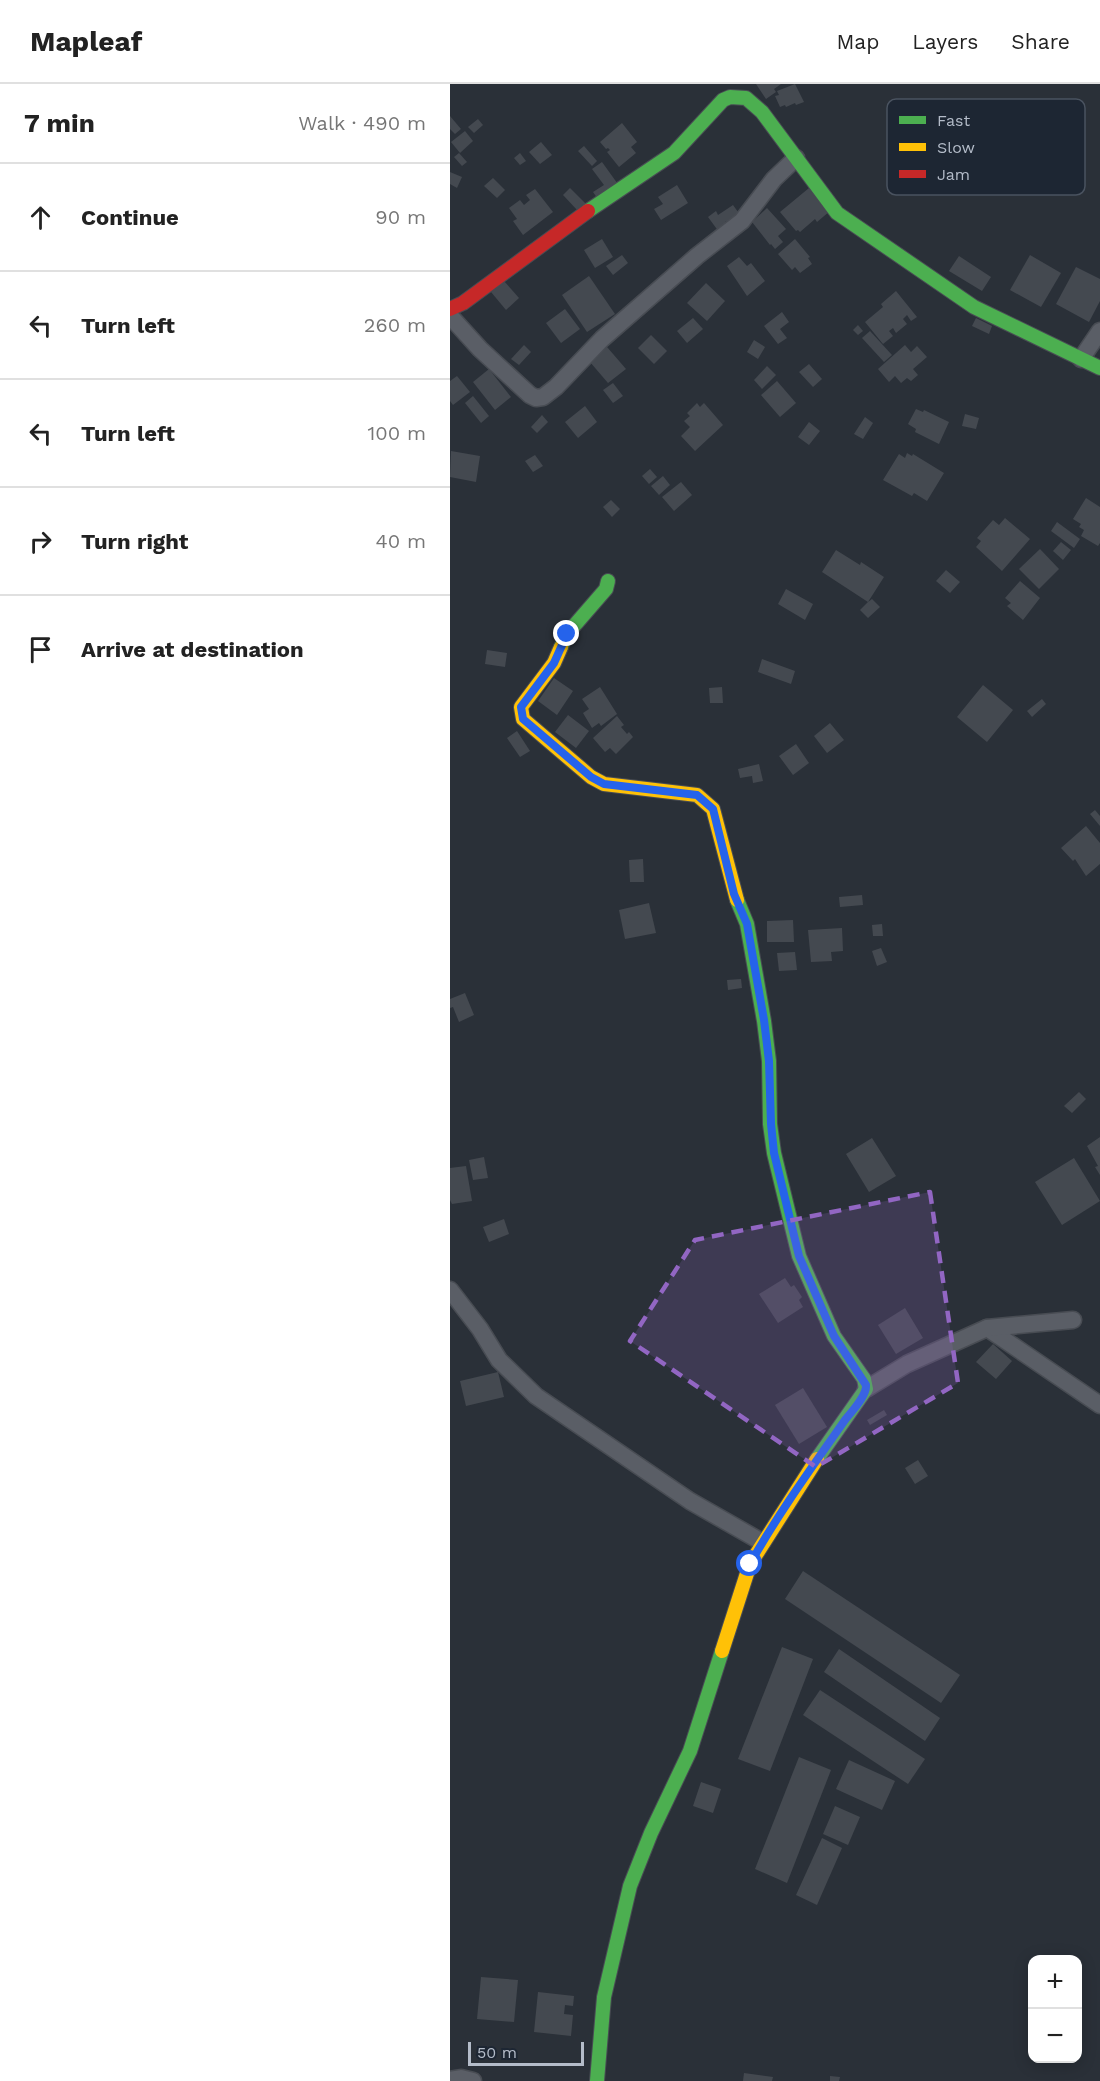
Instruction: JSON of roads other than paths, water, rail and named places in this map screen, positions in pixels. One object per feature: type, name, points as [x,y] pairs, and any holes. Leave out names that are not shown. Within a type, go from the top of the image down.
[{"type":"street","points":[[450,309],[463,303],[591,209],[659,165],[674,153],[723,100],[730,97],[746,98],[762,112],[837,213],[974,307],[1100,369]]},
{"type":"street","points":[[450,316],[480,349],[530,395],[536,398],[543,397],[556,387],[602,339],[742,221],[774,179],[796,158]]},
{"type":"street","points":[[1081,359],[1100,331]]},
{"type":"street","points":[[608,581],[606,589],[567,634],[554,663],[521,707],[523,719],[591,777],[604,784],[697,795],[713,809],[734,894],[747,924],[769,1061],[774,1153],[799,1256],[834,1336],[864,1379],[866,1389]]},
{"type":"street","points":[[450,1290],[480,1329],[499,1360],[536,1396],[690,1501],[762,1542]]},
{"type":"street","points":[[597,2081],[604,1997],[630,1886],[655,1822],[690,1751],[750,1564],[762,1542],[866,1389],[906,1364],[987,1328],[1073,1320]]},
{"type":"street","points":[[987,1328],[1100,1405]]},
{"type":"street","points":[[450,2080],[460,2078],[473,2081]]}]
